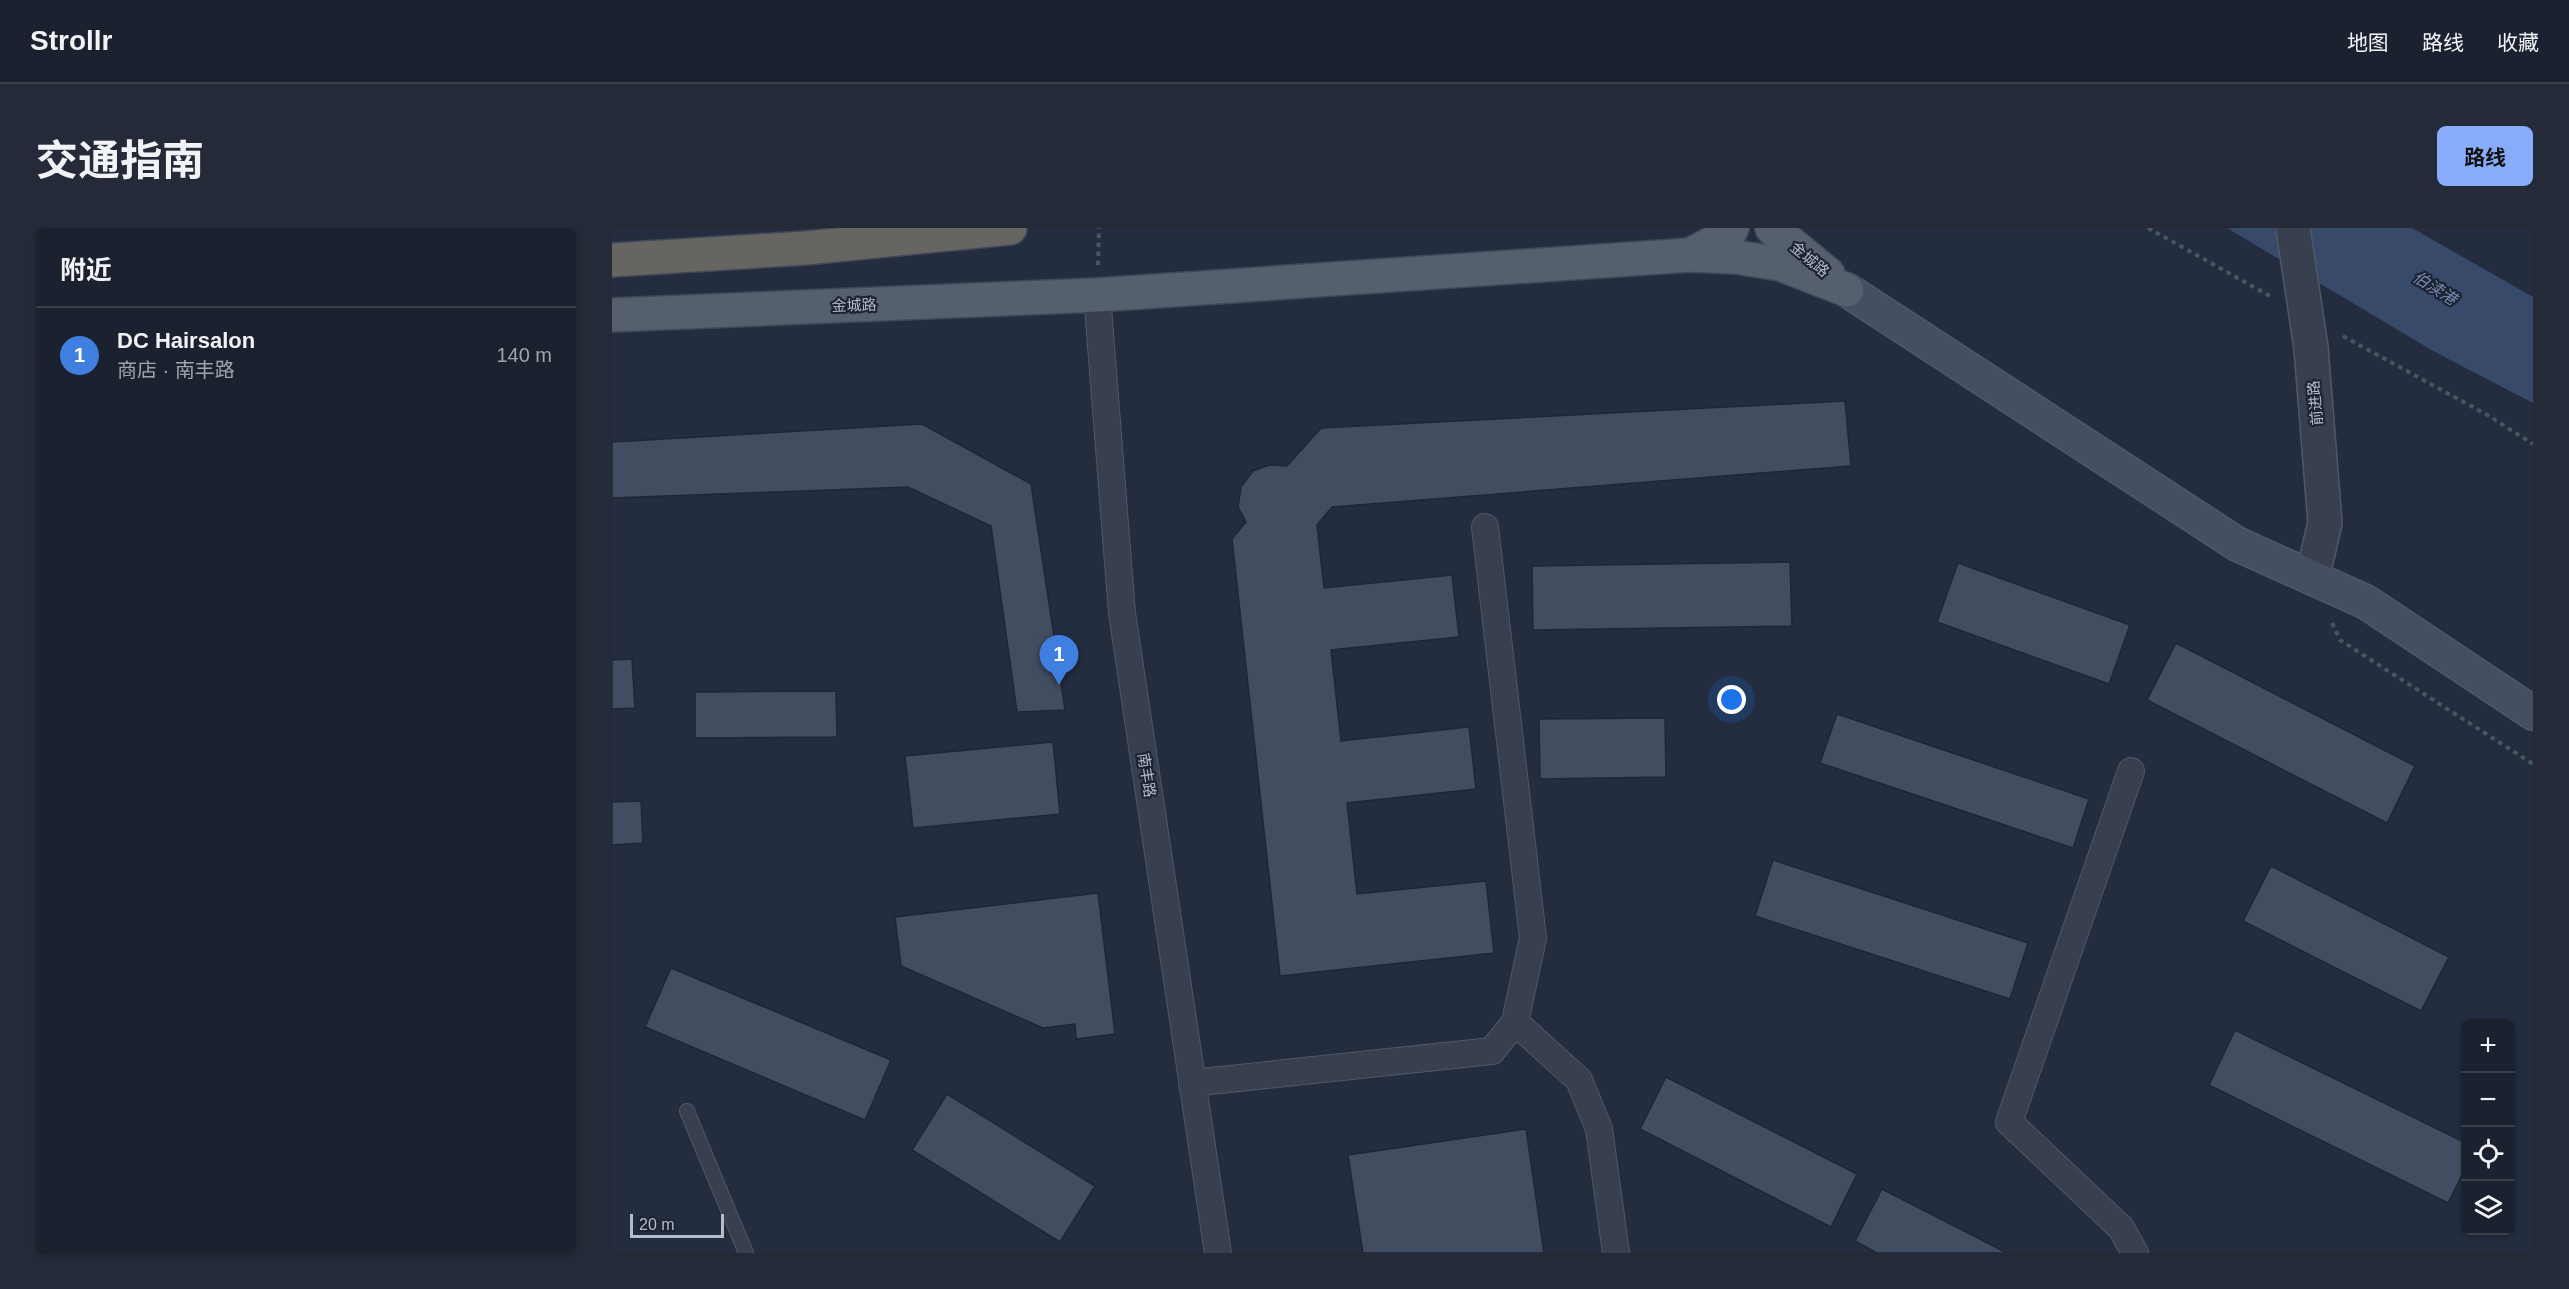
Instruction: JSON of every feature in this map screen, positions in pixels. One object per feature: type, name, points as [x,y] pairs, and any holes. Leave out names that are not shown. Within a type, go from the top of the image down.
[{"type":"highway","points":[[612,260],[806,248],[1010,228]]},
{"type":"main road","points":[[1690,255],[1728,235],[1732,228]]},
{"type":"main road","name":"金城路","points":[[1773,228],[1847,290]]},
{"type":"main road","name":"金城路","points":[[612,315],[1097,295],[1690,255],[1735,257],[1780,264],[1847,290]]},
{"type":"main road","points":[[1847,290],[2237,544],[2366,602],[2533,713]]},
{"type":"street","name":"前进路","points":[[2293,228],[2311,348],[2325,523],[2312,578]]},
{"type":"street","name":"南丰路","points":[[1097,295],[1122,614],[1218,1253]]},
{"type":"street","points":[[1192,1083],[1492,1051],[1515,1022],[1533,938],[1485,527]]},
{"type":"street","points":[[2131,771],[2009,1122],[2121,1228],[2135,1253]]},
{"type":"street","points":[[1515,1022],[1580,1080],[1599,1129],[1616,1253]]},
{"type":"lane","points":[[687,1111],[746,1253]]},
{"type":"path","points":[[2312,578],[2340,640],[2533,764]]},
{"type":"water","name":"伯渎港","points":[[2227,228],[2412,228],[2533,297],[2533,403],[2435,352]]},
{"type":"building","points":[[1845,401],[1851,466],[1332,507],[1317,525],[1324,588],[1452,575],[1459,637],[1331,650],[1341,741],[1469,727],[1476,789],[1347,803],[1357,894],[1486,881],[1494,953],[1280,976],[1232,539],[1246,522],[1238,507],[1241,487],[1253,471],[1269,465],[1287,466],[1321,428]]},
{"type":"building","points":[[922,424],[1031,484],[1065,710],[1017,712],[991,526],[908,487],[612,498],[612,442]]},
{"type":"building","points":[[1790,562],[1792,626],[1533,630],[1532,566]]},
{"type":"building","points":[[1958,563],[2130,625],[2109,684],[1937,622]]},
{"type":"building","points":[[2176,643],[2415,766],[2387,823],[2147,700]]},
{"type":"building","points":[[632,659],[635,708],[612,709],[612,660]]},
{"type":"building","points":[[836,691],[837,737],[695,738],[695,692]]},
{"type":"building","points":[[1837,714],[2089,799],[2073,848],[1820,763]]},
{"type":"building","points":[[1665,718],[1666,777],[1540,779],[1539,719]]},
{"type":"building","points":[[1053,742],[1060,814],[913,828],[905,756]]},
{"type":"building","points":[[641,801],[643,843],[612,845],[612,802]]},
{"type":"building","points":[[1773,860],[2028,943],[2010,999],[1755,916]]},
{"type":"building","points":[[2271,866],[2449,957],[2421,1011],[2243,921]]},
{"type":"building","points":[[1098,893],[1115,1034],[1076,1039],[1075,1024],[1043,1028],[901,966],[895,917]]},
{"type":"building","points":[[671,968],[891,1060],[865,1120],[645,1027]]},
{"type":"building","points":[[2235,1030],[2461,1141],[2461,1177],[2448,1203],[2209,1085]]},
{"type":"building","points":[[1666,1077],[1857,1174],[1831,1227],[1640,1129]]},
{"type":"building","points":[[947,1094],[1095,1186],[1060,1242],[912,1150]]},
{"type":"building","points":[[1526,1129],[1544,1253],[1363,1253],[1348,1155]]},
{"type":"building","points":[[1882,1189],[2007,1253],[1877,1253],[1855,1241]]},
{"type":"place","name":"DC Hairsalon","points":[[1059,685]]}]
